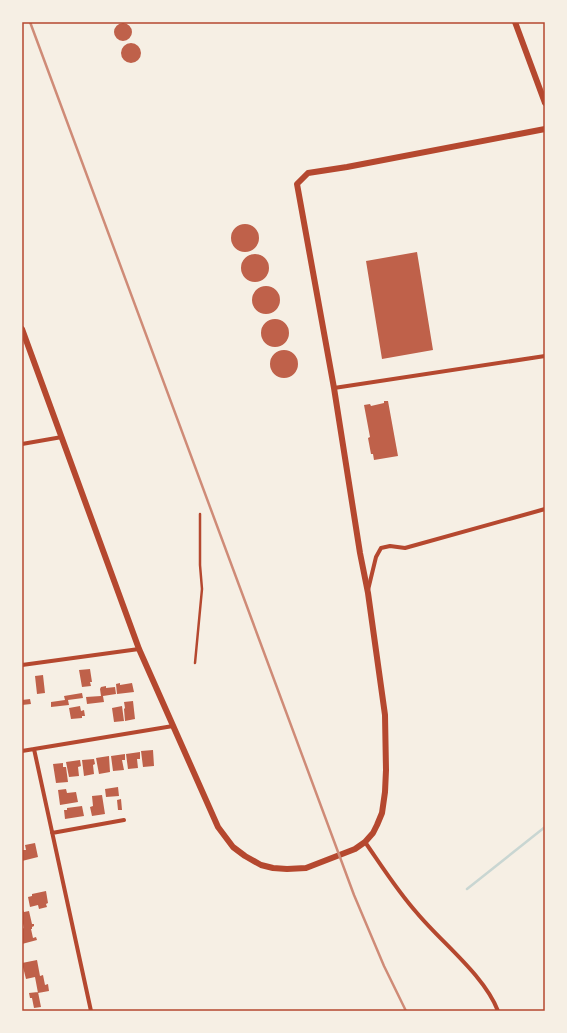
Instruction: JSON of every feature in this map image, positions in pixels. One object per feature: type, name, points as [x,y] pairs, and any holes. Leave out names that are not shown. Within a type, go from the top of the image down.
[{"type":"street","points":[[515,22],[545,103]]},
{"type":"street","points":[[22,329],[139,649],[218,827],[233,847],[245,856],[261,864],[273,868],[296,869],[306,868],[322,862],[355,849],[365,842],[378,825],[382,813],[386,770],[385,715],[368,593],[360,553],[334,388],[297,184],[308,173],[347,167],[545,128]]},
{"type":"street","points":[[334,388],[545,356]]},
{"type":"street","points":[[22,444],[62,437]]},
{"type":"street","points":[[368,593],[376,558],[381,548],[390,546],[405,548],[545,510]]},
{"type":"street","points":[[22,664],[139,649]]},
{"type":"street","points":[[22,751],[173,726]]},
{"type":"street","points":[[34,750],[91,1011]]},
{"type":"street","points":[[52,833],[124,820]]},
{"type":"street","points":[[365,842],[416,912],[485,988],[498,1011]]},
{"type":"lane","points":[[195,663],[202,589],[200,565],[200,514]]},
{"type":"building","points":[[119,23],[127,23],[132,28],[130,39],[127,41],[119,41],[114,36],[114,28]]},
{"type":"building","points":[[131,43],[138,46],[141,53],[138,60],[131,63],[124,60],[121,53],[124,46]]},
{"type":"building","points":[[245,224],[255,228],[259,238],[255,248],[245,252],[235,248],[231,238],[235,228]]},
{"type":"building","points":[[417,252],[433,350],[382,359],[366,261]]},
{"type":"building","points":[[255,254],[265,258],[269,268],[265,278],[255,282],[245,278],[241,268],[245,258]]},
{"type":"building","points":[[266,286],[276,290],[280,300],[276,310],[266,314],[256,310],[252,300],[256,290]]},
{"type":"building","points":[[275,319],[285,323],[289,333],[285,343],[275,347],[265,343],[261,333],[265,323]]},
{"type":"building","points":[[284,350],[294,354],[298,364],[294,374],[284,378],[274,374],[270,364],[274,354]]},
{"type":"building","points":[[384,401],[388,401],[398,456],[374,460],[373,454],[371,454],[368,438],[370,437],[364,405],[370,404],[371,406],[384,403]]},
{"type":"building","points":[[90,669],[92,682],[90,682],[91,686],[82,687],[79,670]]},
{"type":"building","points":[[43,675],[45,693],[37,694],[35,676]]},
{"type":"building","points":[[120,683],[120,685],[132,683],[134,692],[117,694],[116,684]]},
{"type":"building","points":[[106,686],[106,688],[115,687],[116,694],[103,696],[104,702],[87,704],[86,697],[101,696],[101,687]]},
{"type":"building","points":[[82,693],[83,698],[68,700],[69,705],[51,707],[51,702],[65,700],[64,696]]},
{"type":"building","points":[[30,699],[31,704],[22,705],[22,700]]},
{"type":"building","points":[[133,701],[135,719],[125,721],[124,702]]},
{"type":"building","points":[[80,706],[81,711],[84,710],[85,716],[82,716],[82,718],[71,719],[69,708]]},
{"type":"building","points":[[122,706],[124,721],[114,722],[112,708]]},
{"type":"building","points":[[153,750],[154,766],[143,767],[141,751]]},
{"type":"building","points":[[140,752],[140,759],[137,759],[138,768],[128,769],[126,754]]},
{"type":"building","points":[[125,754],[125,760],[122,760],[124,770],[113,771],[111,756]]},
{"type":"building","points":[[109,756],[110,772],[99,774],[96,758]]},
{"type":"building","points":[[94,759],[94,774],[84,776],[82,760]]},
{"type":"building","points":[[80,760],[81,766],[78,767],[79,776],[69,777],[66,762]]},
{"type":"building","points":[[63,763],[63,767],[66,767],[68,782],[56,783],[53,764]]},
{"type":"building","points":[[118,787],[119,796],[106,797],[105,789]]},
{"type":"building","points":[[66,789],[67,793],[76,792],[78,802],[60,805],[58,790]]},
{"type":"building","points":[[102,795],[105,814],[92,816],[90,807],[93,806],[92,796]]},
{"type":"building","points":[[121,799],[122,810],[118,810],[117,800]]},
{"type":"building","points":[[82,806],[84,816],[65,819],[64,810],[67,810],[67,808]]},
{"type":"building","points":[[35,843],[38,857],[22,861],[22,850],[26,850],[25,845]]},
{"type":"building","points":[[46,891],[48,903],[46,904],[47,907],[39,909],[38,905],[30,907],[28,897],[32,896],[32,894]]},
{"type":"building","points":[[22,907],[24,912],[29,911],[32,924],[34,924],[31,929],[33,938],[36,937],[37,940],[22,944],[22,929],[24,928]]},
{"type":"building","points":[[37,960],[40,976],[43,975],[45,985],[48,984],[49,991],[38,993],[35,977],[26,979],[22,963]]},
{"type":"building","points":[[38,992],[41,1007],[34,1008],[32,998],[30,998],[29,993]]},
{"type":"waterway","points":[[467,889],[545,827]]},
{"type":"railway","points":[[30,22],[354,895],[384,966],[406,1011]]}]
